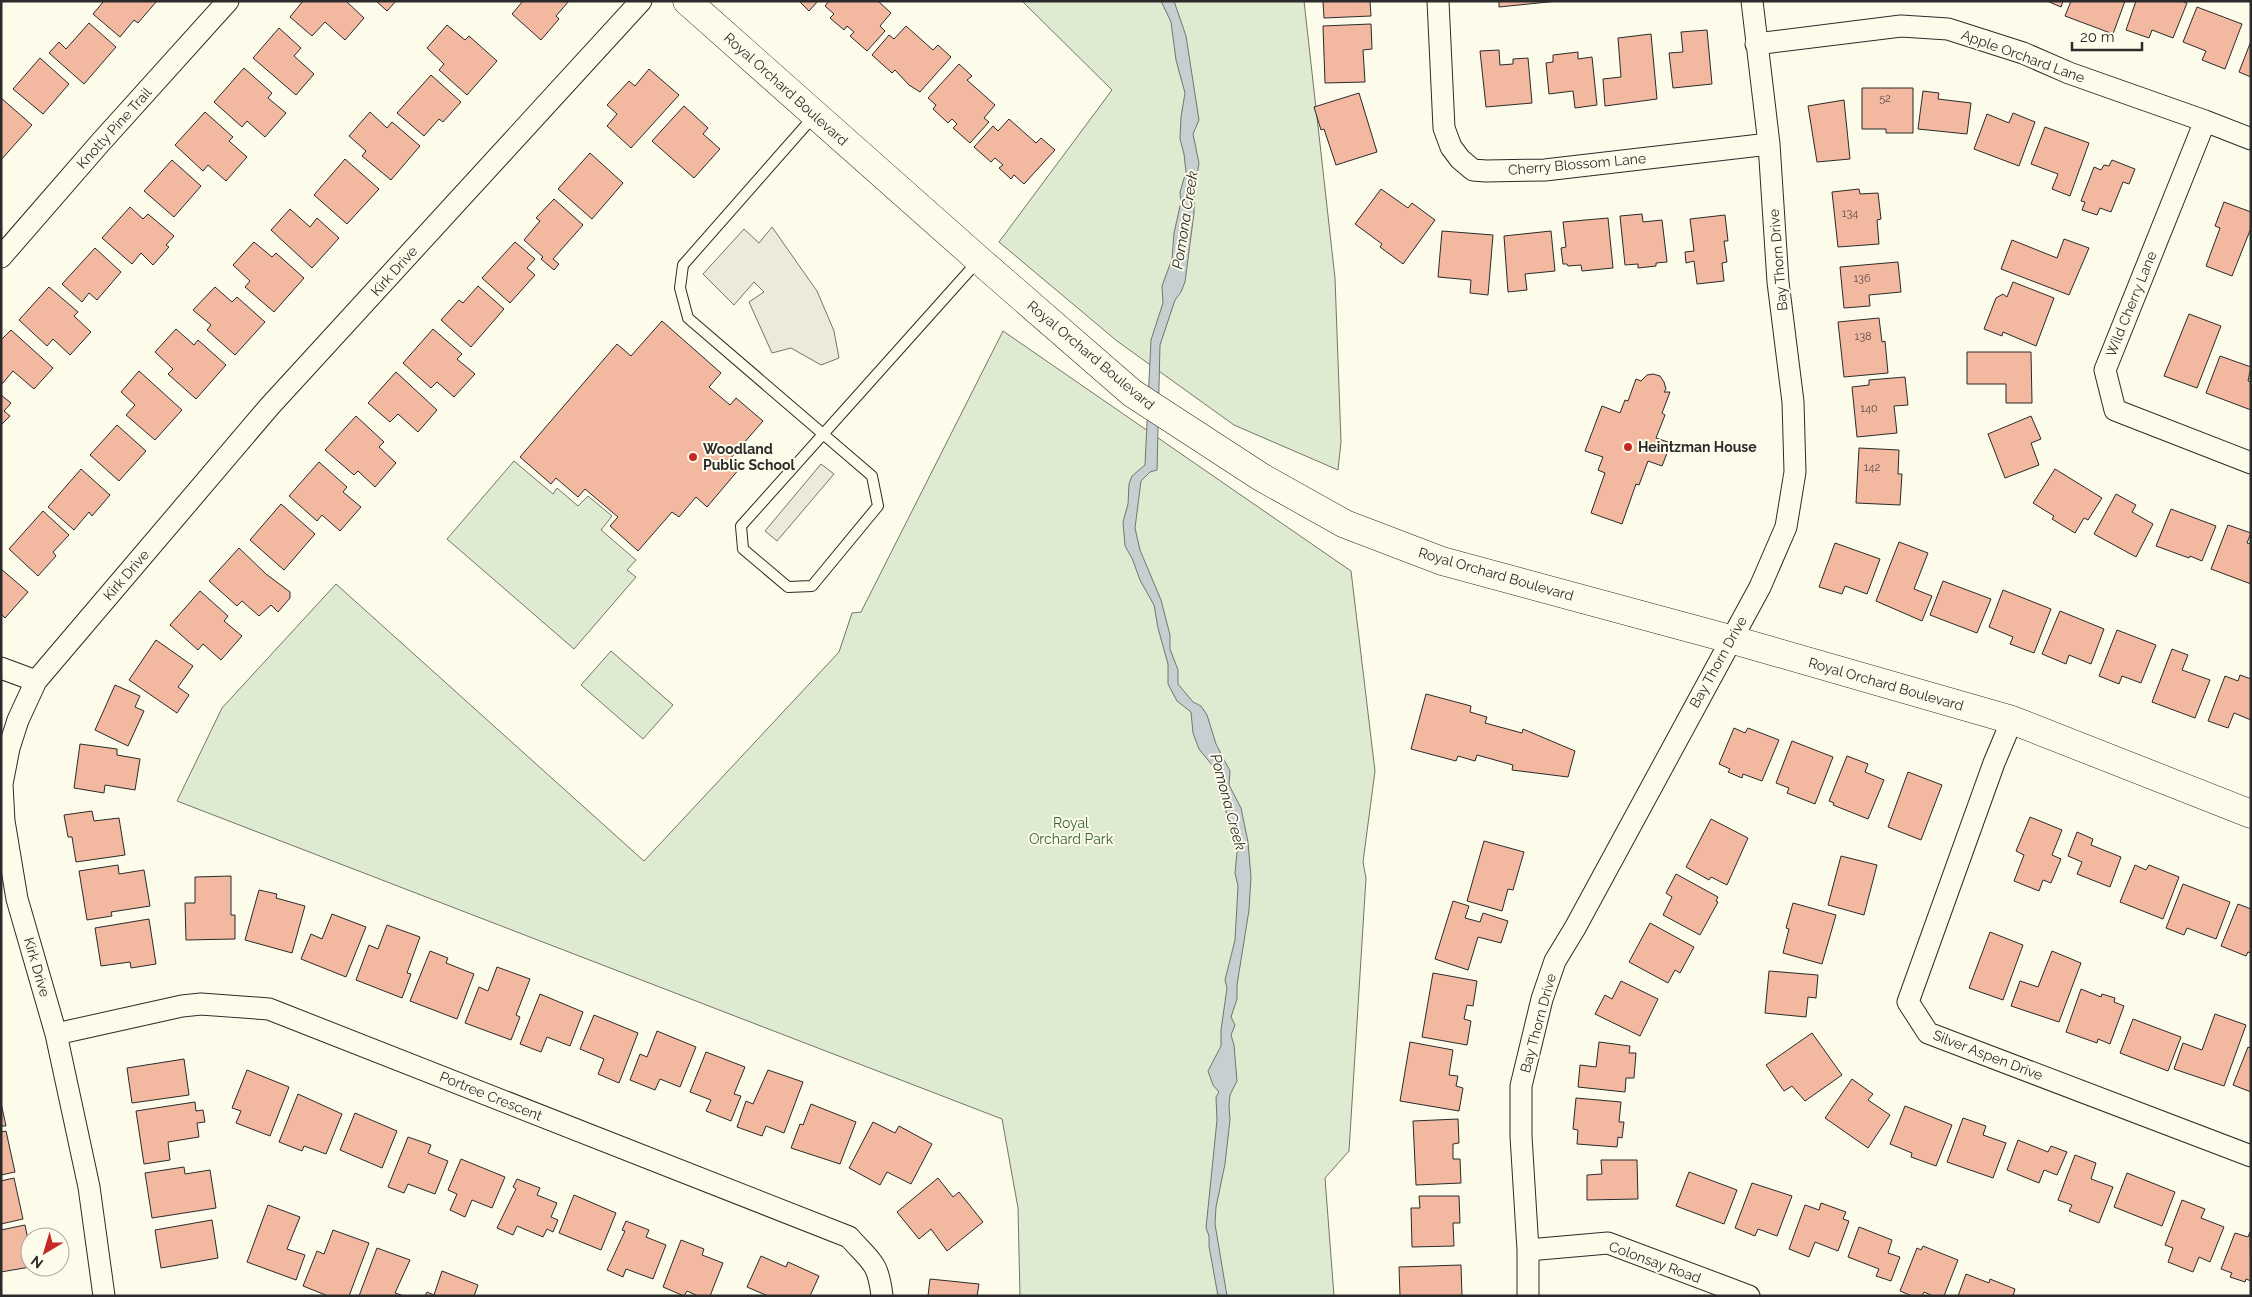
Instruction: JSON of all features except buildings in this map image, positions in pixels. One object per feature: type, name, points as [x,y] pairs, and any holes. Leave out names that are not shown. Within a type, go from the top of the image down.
[{"type":"street","name":"Knotty Pine Trail","points":[[1,257],[100,143],[228,1]]},
{"type":"street","name":"Kirk Drive","points":[[104,1296],[89,1187],[56,1034],[17,899],[4,821],[2,784],[9,748],[18,720],[36,681],[269,407],[641,1]]},
{"type":"street","name":"Royal Orchard Boulevard","points":[[688,1],[814,115],[1132,393],[1261,477],[1345,524],[1442,561],[1730,639],[2012,720],[2251,814]]},
{"type":"street","name":"Cherry Blossom Lane","points":[[1438,1],[1444,128],[1451,147],[1460,159],[1474,170],[1545,170],[1769,144]]},
{"type":"street","name":"Bay Thorn Drive","points":[[1528,1296],[1528,1250],[1521,1136],[1521,1086],[1542,1000],[1555,961],[1575,928],[1730,639],[1760,587],[1786,527],[1795,472],[1793,402],[1778,282],[1769,144],[1752,1]]},
{"type":"street","name":"Apple Orchard Lane","points":[[1756,44],[1901,26],[1948,29],[2023,53],[2069,73],[2251,139]]},
{"type":"street","name":"Wild Cherry Lane","points":[[2205,121],[2105,370],[2115,410],[2251,463]]},
{"type":"street","points":[[1,668],[36,681]]},
{"type":"street","name":"Silver Aspen Drive","points":[[2012,720],[1994,763],[1908,1002],[1928,1033],[2251,1156]]},
{"type":"street","name":"Portree Crescent","points":[[56,1034],[192,1005],[226,1005],[269,1009],[849,1237],[874,1262],[880,1276],[882,1296]]},
{"type":"street","name":"Colonsay Road","points":[[1528,1250],[1608,1243],[1749,1296]]},
{"type":"lane","points":[[814,115],[684,265],[680,288],[688,318],[824,435],[872,476],[878,506],[812,586],[788,587],[743,549],[741,526],[824,435],[979,260]]},
{"type":"green space","points":[[1022,1],[1304,1],[1335,278],[1341,442],[1338,470],[1234,425],[1117,341],[999,242],[1112,90]]},
{"type":"green space","name":"Royal Orchard Park","points":[[1003,331],[1351,571],[1375,771],[1363,862],[1366,878],[1349,1151],[1325,1178],[1334,1296],[1020,1296],[1018,1208],[1002,1119],[177,801],[222,708],[336,584],[644,861],[839,652],[852,613],[861,612]]},
{"type":"green space","points":[[514,461],[553,494],[557,488],[578,506],[588,496],[612,516],[601,530],[636,560],[627,570],[636,577],[574,649],[447,539]]},
{"type":"green space","points":[[611,651],[673,705],[643,739],[581,685]]},
{"type":"shaded area","points":[[772,227],[817,291],[834,331],[839,358],[821,365],[791,348],[772,353],[749,302],[764,292],[754,282],[734,305],[703,274],[744,229],[759,243]]},
{"type":"shaded area","points":[[821,464],[834,474],[777,541],[765,531]]},
{"type":"water","name":"Pomona Creek","points":[[1161,1],[1174,1],[1186,36],[1199,120],[1193,134],[1199,163],[1185,282],[1175,300],[1160,345],[1157,470],[1150,472],[1141,481],[1135,528],[1140,550],[1161,600],[1170,635],[1170,649],[1178,670],[1178,684],[1193,702],[1201,706],[1207,715],[1216,744],[1230,771],[1229,785],[1241,808],[1248,842],[1251,877],[1249,910],[1237,985],[1237,999],[1231,1017],[1235,1025],[1231,1035],[1234,1045],[1237,1081],[1230,1095],[1230,1120],[1225,1164],[1216,1207],[1215,1224],[1227,1296],[1218,1296],[1209,1236],[1206,1228],[1217,1120],[1216,1097],[1219,1092],[1213,1085],[1208,1071],[1221,1046],[1221,1030],[1227,988],[1225,980],[1235,940],[1238,886],[1235,873],[1237,852],[1217,784],[1216,770],[1199,749],[1193,733],[1191,712],[1177,701],[1168,684],[1168,664],[1154,605],[1140,580],[1132,558],[1125,546],[1123,522],[1132,476],[1145,465],[1151,340],[1163,303],[1162,286],[1172,259],[1174,233],[1181,202],[1180,192],[1186,172],[1180,139],[1185,93],[1176,60],[1171,22]]},
{"type":"place","name":"Heintzman House","points":[[1628,447]]},
{"type":"place","name":"Woodland Public School","points":[[693,457]]}]
